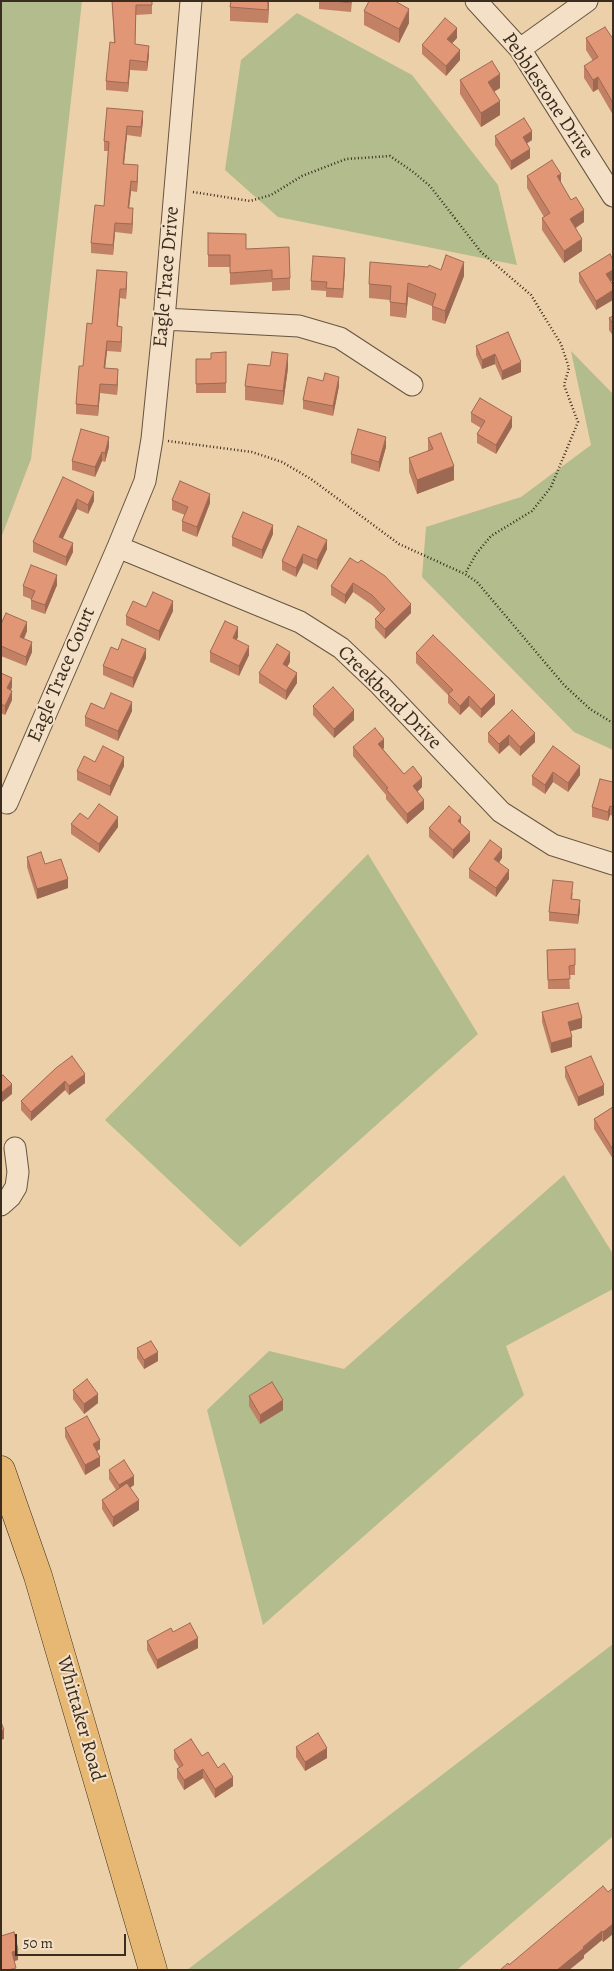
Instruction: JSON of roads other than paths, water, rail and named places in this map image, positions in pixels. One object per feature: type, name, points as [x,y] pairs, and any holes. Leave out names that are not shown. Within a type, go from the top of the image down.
[{"type":"main road","name":"Whittaker Road","points":[[1,1470],[38,1576],[154,1970]]},
{"type":"street","name":"Eagle Trace Drive","points":[[118,547],[144,481],[152,439],[191,1]]},
{"type":"street","name":"Pebblestone Drive","points":[[476,1],[520,49],[613,196]]},
{"type":"street","points":[[520,49],[587,1]]},
{"type":"street","points":[[164,319],[299,326],[340,338],[412,386]]},
{"type":"street","name":"Eagle Trace Court","points":[[7,804],[118,547]]},
{"type":"street","name":"Creekbend Drive","points":[[118,547],[300,622],[341,648],[380,685],[501,812],[553,845],[613,864]]},
{"type":"street","points":[[1,1205],[10,1197],[16,1186],[18,1172],[15,1148]]}]
